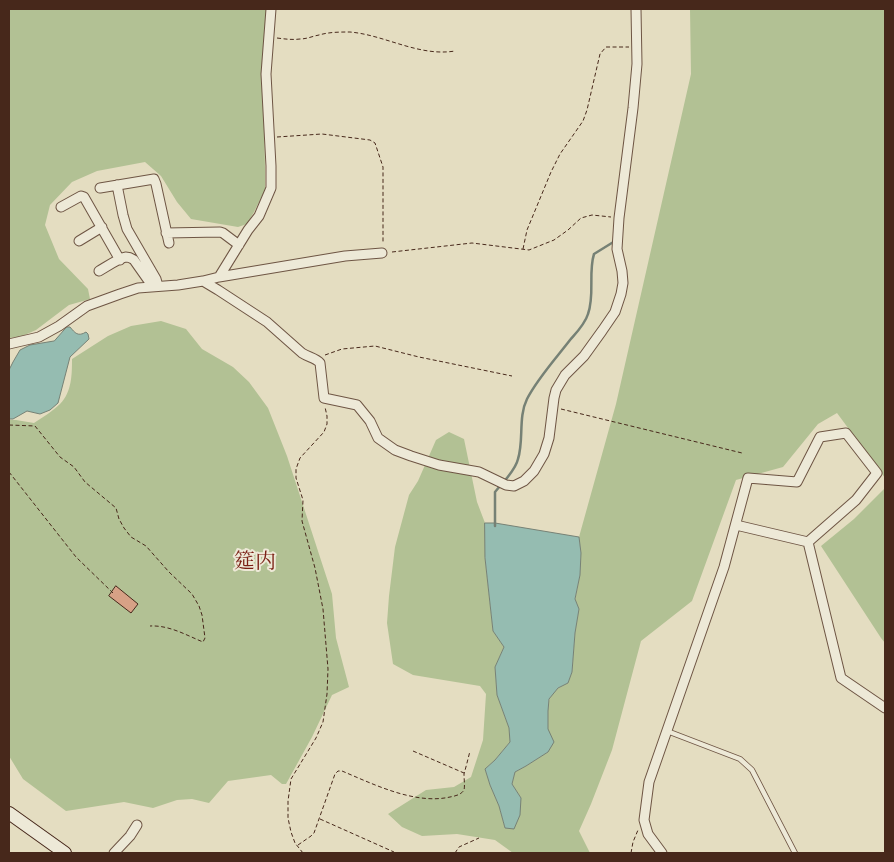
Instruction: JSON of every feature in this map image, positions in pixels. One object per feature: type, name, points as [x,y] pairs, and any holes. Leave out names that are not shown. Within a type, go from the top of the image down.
[{"type":"main road","points":[[9,814],[65,853]]},
{"type":"street","points":[[219,277],[259,216],[271,188],[272,166],[266,74],[271,9]]},
{"type":"street","points":[[203,281],[267,322],[302,353],[317,359],[320,363],[324,398],[357,405],[370,421],[378,438],[395,450],[439,465],[479,472],[506,485],[514,486],[524,481],[534,471],[544,454],[549,438],[552,407],[556,390],[565,375],[584,356],[615,312],[621,294],[623,283],[622,271],[617,249],[619,218],[633,108],[637,47],[636,9]]},
{"type":"street","points":[[100,188],[154,179],[169,242]]},
{"type":"street","points":[[117,185],[128,229],[156,278],[155,287]]},
{"type":"street","points":[[61,207],[81,196],[84,197],[120,260]]},
{"type":"street","points":[[78,241],[102,227]]},
{"type":"street","points":[[166,233],[223,232],[239,245]]},
{"type":"street","points":[[9,344],[39,337],[87,306],[138,288],[178,285],[345,256],[382,253]]},
{"type":"street","points":[[99,271],[127,257],[134,260],[155,287]]},
{"type":"street","points":[[662,853],[648,834],[644,820],[649,782],[724,567],[748,478],[797,482],[820,437],[846,433],[877,473],[856,500],[808,542]]},
{"type":"street","points":[[736,526],[808,542]]},
{"type":"street","points":[[808,542],[841,678],[885,708]]},
{"type":"street","points":[[114,853],[138,825]]},
{"type":"lane","points":[[667,731],[740,759],[752,770],[795,853]]},
{"type":"path","points":[[269,37],[302,39],[333,32],[348,32],[373,36],[397,44],[435,52],[455,51]]},
{"type":"path","points":[[523,249],[527,230],[551,172],[560,154],[583,121],[600,54],[606,47],[637,47]]},
{"type":"path","points":[[270,138],[322,134],[375,142],[383,167],[382,253],[472,243],[529,250],[554,240],[581,218],[592,215],[619,218]]},
{"type":"path","points":[[317,359],[342,349],[375,346],[512,376]]},
{"type":"path","points":[[303,853],[291,832],[288,818],[288,801],[291,779],[316,738],[323,722],[328,669],[323,609],[315,568],[302,521],[303,500],[296,478],[296,469],[300,458],[324,432],[327,416],[324,398]]},
{"type":"path","points":[[552,407],[742,453]]},
{"type":"path","points":[[9,425],[35,426],[60,457],[74,467],[86,482],[116,508],[119,519],[131,537],[146,546],[192,594],[202,615],[205,638],[203,642],[167,627],[150,626]]},
{"type":"path","points":[[9,472],[76,557],[113,593]]},
{"type":"path","points":[[413,751],[465,773]]},
{"type":"path","points":[[297,845],[314,833],[335,774],[338,771],[394,792],[417,797],[446,798],[455,796],[464,789],[465,773],[470,751]]},
{"type":"path","points":[[319,819],[394,852]]},
{"type":"path","points":[[631,853],[635,837],[644,820]]},
{"type":"path","points":[[455,853],[459,847],[478,838]]},
{"type":"green space","points":[[9,9],[268,9],[263,74],[265,190],[247,224],[238,227],[191,219],[177,202],[161,176],[145,162],[97,171],[72,182],[50,205],[45,225],[59,259],[88,289],[90,299],[69,305],[36,330],[20,337],[9,338]]},
{"type":"green space","points":[[690,9],[885,9],[885,478],[837,413],[818,424],[783,467],[736,480],[692,601],[641,641],[612,750],[579,831],[590,853],[513,853],[495,840],[457,834],[422,836],[402,827],[388,814],[426,790],[454,787],[471,777],[483,740],[486,694],[480,686],[413,675],[393,664],[387,623],[389,596],[395,547],[409,495],[418,481],[436,440],[449,432],[464,439],[477,502],[485,523],[485,558],[493,631],[504,647],[495,667],[497,695],[509,728],[510,742],[485,769],[505,828],[521,798],[512,784],[515,772],[548,752],[550,698],[555,691],[568,683],[572,672],[579,609],[575,600],[580,575],[581,553],[579,537],[616,404],[691,74]]},
{"type":"green space","points":[[161,321],[186,329],[202,349],[233,367],[249,382],[268,408],[287,456],[332,594],[336,638],[349,687],[332,695],[312,737],[286,784],[282,784],[271,775],[228,781],[209,803],[192,799],[177,800],[153,808],[124,802],[66,811],[23,779],[9,756],[9,420],[34,423],[60,404],[69,388],[72,359],[108,336],[131,326]]},
{"type":"green space","points":[[885,488],[885,643],[821,546],[854,519]]},
{"type":"water","points":[[67,327],[70,327],[75,333],[86,332],[89,339],[70,357],[58,403],[50,410],[40,414],[27,411],[13,419],[9,419],[9,370],[20,350],[30,345],[54,341]]},
{"type":"water","points":[[485,523],[579,537],[581,553],[580,575],[575,599],[579,609],[572,672],[568,683],[558,688],[549,699],[548,729],[554,742],[548,752],[515,772],[512,784],[521,798],[520,815],[514,829],[505,828],[485,769],[510,742],[509,728],[497,695],[495,667],[504,647],[493,631],[485,558]]},
{"type":"building","points":[[116,586],[138,604],[131,613],[109,596]]},
{"type":"waterway","points":[[504,482],[514,468],[520,452],[523,413],[527,399],[542,376],[585,321],[590,307],[594,254],[615,241]]},
{"type":"waterway","points":[[495,526],[495,492],[500,486]]},
{"type":"district","name":"筵内","points":[[255,563]]}]
